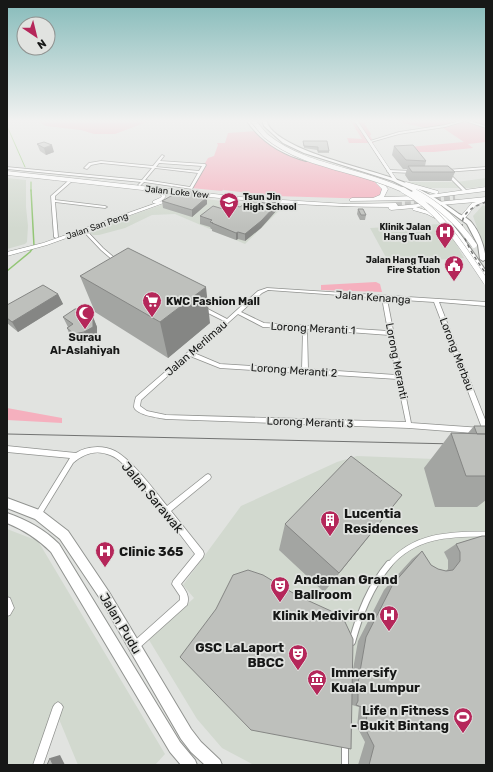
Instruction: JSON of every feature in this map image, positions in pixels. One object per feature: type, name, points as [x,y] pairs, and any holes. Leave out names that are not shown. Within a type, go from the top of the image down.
[{"type":"highway","points":[[7,172],[69,182],[195,196],[336,209],[404,208],[444,204],[466,192],[486,189]]},
{"type":"highway","name":"Jalan Loke Yew","points":[[7,172],[142,183],[211,193],[323,202],[394,202]]},
{"type":"highway","name":"Jalan Loke Yew","points":[[7,172],[161,192],[314,204],[394,202]]},
{"type":"highway","points":[[374,200],[382,196],[385,189],[376,180]]},
{"type":"highway","points":[[406,184],[455,198],[486,195]]},
{"type":"highway","points":[[161,192],[195,196]]},
{"type":"highway","points":[[211,193],[244,192]]},
{"type":"highway","points":[[252,193],[328,200],[407,202],[408,205],[404,208]]},
{"type":"highway","points":[[394,202],[429,196],[486,200]]},
{"type":"highway","points":[[462,217],[474,204],[486,200]]},
{"type":"highway","points":[[404,208],[429,213],[450,224]]},
{"type":"main road","points":[[296,156],[376,180],[429,206],[458,232],[486,276]]},
{"type":"main road","points":[[306,156],[381,180],[414,196],[443,221],[486,282]]},
{"type":"main road","points":[[312,156],[383,178],[420,194],[450,217],[465,231],[485,261]]},
{"type":"main road","points":[[318,156],[396,180],[444,204],[462,217],[474,230],[485,261]]},
{"type":"main road","points":[[444,218],[442,214],[445,212],[462,217]]},
{"type":"main road","name":"Jalan Pudu","points":[[7,503],[38,515],[64,535],[105,596],[186,734],[196,747],[215,765]]},
{"type":"main road","name":"Jalan Pudu","points":[[7,518],[37,531],[55,548],[174,747],[190,765]]},
{"type":"main road","points":[[174,747],[186,765]]},
{"type":"street","points":[[142,183],[163,156]]},
{"type":"street","points":[[380,156],[396,180]]},
{"type":"street","points":[[86,168],[90,164],[97,162],[200,172]]},
{"type":"street","points":[[142,183],[191,188],[204,165],[158,162]]},
{"type":"street","points":[[438,171],[486,168]]},
{"type":"street","points":[[445,171],[466,192]]},
{"type":"street","points":[[384,176],[390,172],[418,172]]},
{"type":"street","points":[[56,237],[53,196],[69,182]]},
{"type":"street","points":[[159,202],[164,197],[161,192]]},
{"type":"street","points":[[179,197],[186,196]]},
{"type":"street","name":"Jalan San Peng","points":[[7,254],[159,202],[173,199]]},
{"type":"street","points":[[54,201],[103,207]]},
{"type":"street","name":"Jalan San Peng","points":[[38,244],[85,231],[159,202]]},
{"type":"street","points":[[74,231],[85,231],[93,225]]},
{"type":"street","points":[[85,231],[102,249],[119,263]]},
{"type":"street","name":"Jalan San Peng","points":[[7,251],[29,247]]},
{"type":"street","name":"Jalan Kenanga","points":[[260,292],[267,289],[486,304]]},
{"type":"street","name":"Jalan Merlimau","points":[[137,406],[138,399],[260,292]]},
{"type":"street","name":"Lorong Meranti","points":[[384,297],[409,425]]},
{"type":"street","name":"Lorong Merbau","points":[[436,300],[486,431]]},
{"type":"street","points":[[195,305],[227,321]]},
{"type":"street","name":"Lorong Meranti 1","points":[[238,312],[263,326],[391,333]]},
{"type":"street","points":[[305,328],[305,371]]},
{"type":"street","name":"Lorong Meranti 2","points":[[190,354],[220,366],[400,377]]},
{"type":"street","name":"Lorong Meranti 3","points":[[137,406],[146,413],[166,417],[409,425],[486,431]]},
{"type":"street","name":"Jalan Sarawak","points":[[7,450],[76,456],[90,450],[113,453],[124,460],[200,554],[176,584],[184,595],[184,602],[135,646]]},
{"type":"street","points":[[38,515],[71,461],[76,456]]},
{"type":"street","points":[[166,511],[208,477]]},
{"type":"street","points":[[350,647],[371,587],[395,557],[406,548],[419,542],[443,535],[486,534]]},
{"type":"street","points":[[38,765],[58,707]]},
{"type":"street","points":[[345,734],[345,765]]},
{"type":"shaded area","points":[[214,156],[293,156],[354,173],[379,184],[385,191],[380,197],[374,199],[275,196],[223,190],[225,187],[222,191],[191,188],[208,158]]},
{"type":"shaded area","points":[[7,178],[26,180],[28,226],[27,242],[25,244],[7,249]]},
{"type":"shaded area","points":[[486,178],[486,186],[472,188],[424,188],[410,185],[407,182],[457,182]]},
{"type":"shaded area","name":"Tsun Jin High School","points":[[189,197],[282,208],[245,244],[175,214],[152,215],[125,228],[99,235],[93,235],[90,233],[92,229],[181,198]]},
{"type":"shaded area","points":[[483,205],[486,207],[486,253],[473,216]]},
{"type":"shaded area","points":[[441,224],[454,240],[464,258],[389,263],[370,228]]},
{"type":"shaded area","points":[[376,282],[380,284],[382,292],[321,290],[321,285]]},
{"type":"shaded area","points":[[7,408],[62,418],[62,423],[7,420]]},
{"type":"shaded area","points":[[357,456],[486,461],[486,765],[254,765],[222,748],[197,719],[149,640],[194,598],[183,585],[241,506],[337,462]]},
{"type":"shaded area","points":[[7,529],[38,541],[165,754],[155,765],[78,765],[54,707],[34,765],[7,765]]},
{"type":"building","points":[[403,156],[422,156],[426,161],[406,160]]},
{"type":"building","points":[[408,166],[448,166],[455,172],[412,172]]},
{"type":"building","points":[[188,191],[207,197],[192,210],[162,201],[176,194],[181,196]]},
{"type":"building","points":[[250,199],[268,204],[271,202],[278,203],[261,221],[245,234],[238,232],[236,233],[210,222],[212,220],[200,216],[213,206],[230,211],[236,206],[240,207]]},
{"type":"building","points":[[358,209],[363,209],[366,215],[361,215]]},
{"type":"building","points":[[128,248],[206,287],[160,322],[80,276]]},
{"type":"building","points":[[43,285],[58,294],[12,322],[7,318],[7,305]]},
{"type":"building","points":[[75,309],[80,309],[93,317],[93,327],[84,332],[74,334],[67,328],[73,324],[63,317]]},
{"type":"building","points":[[474,426],[486,426],[486,434],[477,434]]},
{"type":"building","points":[[451,433],[486,434],[486,476],[466,476]]},
{"type":"building","points":[[351,456],[402,495],[339,573],[285,524]]},
{"type":"building","points":[[486,536],[486,765],[369,765],[374,746],[366,730],[367,709],[356,705],[358,701],[358,683],[366,637],[393,584],[422,551],[431,565],[446,571],[453,570],[460,561],[460,552],[456,544]]},
{"type":"building","points":[[248,570],[263,575],[298,596],[331,611],[345,622],[353,639],[351,749],[251,730],[180,657],[216,609],[233,575]]},
{"type":"building","points":[[50,758],[53,765],[47,765]]},
{"type":"waterway","points":[[20,156],[25,167]]},
{"type":"waterway","points":[[31,182],[31,190]]},
{"type":"waterway","points":[[7,271],[30,252],[34,246],[31,190]]},
{"type":"tunnel","points":[[426,200],[455,197]]},
{"type":"tunnel","points":[[396,205],[431,203]]},
{"type":"tram line","points":[[7,434],[455,444]]},
{"type":"railway","points":[[486,202],[469,210],[462,222],[464,237],[472,253],[486,274]]},
{"type":"place","name":"Tsun Jin High School","points":[[229,219]]},
{"type":"place","name":"Klinik Jalan Hang Tuah","points":[[445,249]]},
{"type":"place","name":"Jalan Hang Tuah Fire Station","points":[[454,282]]},
{"type":"place","name":"KWC Fashion Mall","points":[[152,318]]},
{"type":"place","name":"Surau Al-Aslahiyah","points":[[85,330]]},
{"type":"place","name":"Lucentia Residences","points":[[330,537]]},
{"type":"place","name":"Clinic 365","points":[[105,568]]},
{"type":"place","name":"Andaman Grand Ballroom","points":[[280,603]]},
{"type":"place","name":"Klinik Mediviron","points":[[389,632]]},
{"type":"place","name":"GSC LaLaport BBCC","points":[[298,671]]},
{"type":"place","name":"Immersify Kuala Lumpur","points":[[317,696]]},
{"type":"place","name":"Life n Fitness - Bukit Bintang","points":[[463,734]]}]
